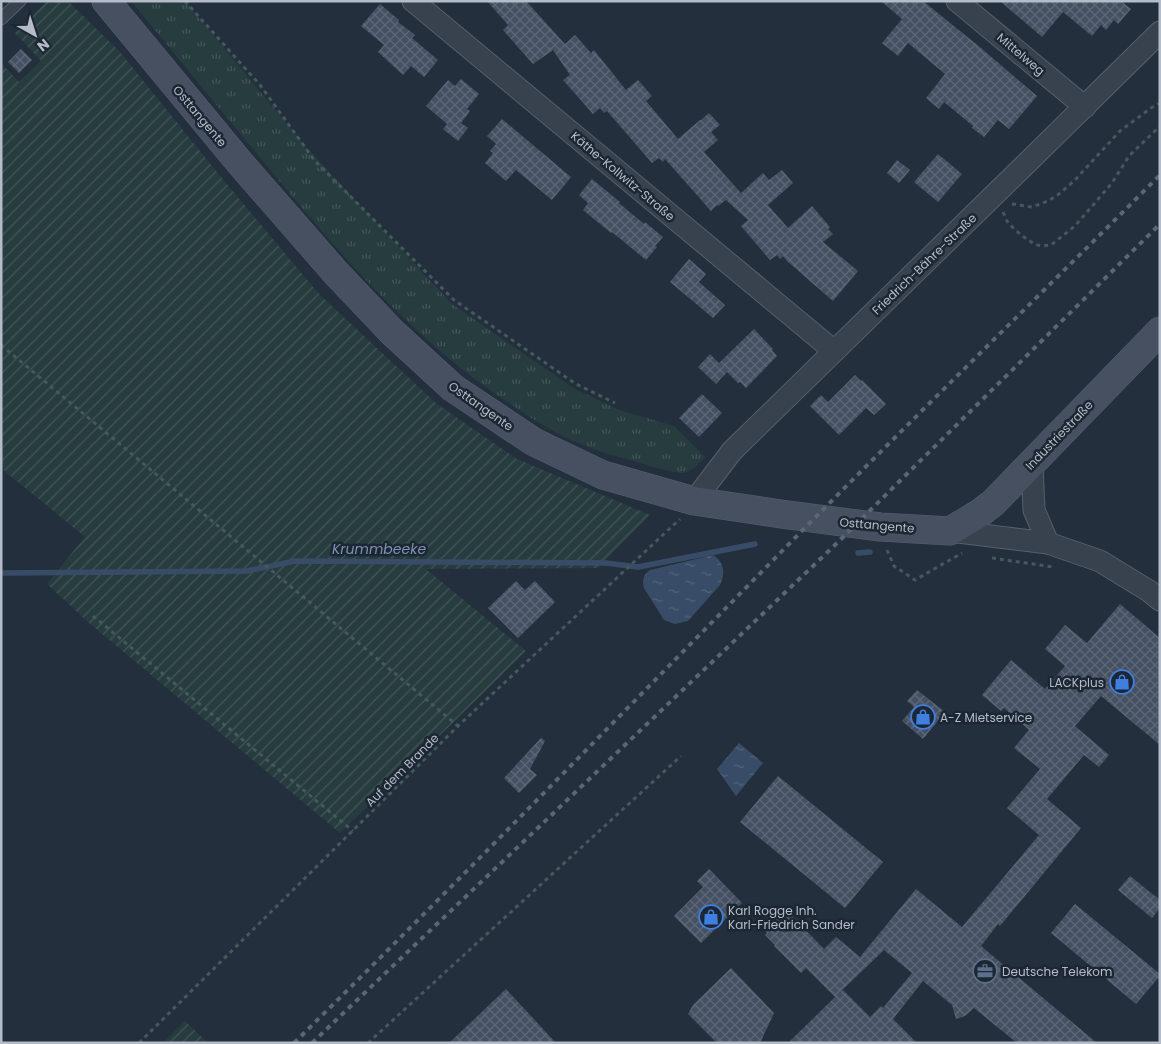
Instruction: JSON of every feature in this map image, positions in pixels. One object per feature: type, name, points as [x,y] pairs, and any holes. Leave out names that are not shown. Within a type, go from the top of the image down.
[{"type":"street","name":"Osttangente","points":[[106,1],[240,163],[336,273],[392,332],[453,388],[534,442],[603,475],[689,508],[780,514],[880,527],[950,530]]},
{"type":"street","name":"Käthe-Kollwitz-Straße","points":[[412,1],[834,351]]},
{"type":"street","name":"Mittelweg","points":[[957,1],[1085,107]]},
{"type":"street","name":"Friedrich-Bähre-Straße","points":[[689,508],[732,451],[834,351],[997,199],[1160,32]]},
{"type":"street","name":"Industriestraße","points":[[950,530],[980,513],[993,503],[1160,331]]},
{"type":"street","points":[[1032,464],[1034,510],[1048,543]]},
{"type":"street","points":[[950,530],[1048,543],[1100,561],[1149,591],[1160,600]]},
{"type":"lane","points":[[1,19],[20,1]]},
{"type":"path","points":[[185,1],[260,85],[315,161],[454,300],[576,384],[616,403]]},
{"type":"path","points":[[997,199],[1032,207],[1048,201],[1074,181],[1120,131],[1160,103]]},
{"type":"path","points":[[997,199],[1008,223],[1021,235],[1034,244],[1041,246],[1051,245],[1075,226],[1112,183],[1129,156],[1160,126]]},
{"type":"path","points":[[1,345],[458,726]]},
{"type":"path","name":"Auf dem Brande","points":[[138,1043],[458,726],[616,579],[689,508]]},
{"type":"path","points":[[901,571],[915,580],[961,553],[969,555]]},
{"type":"path","points":[[985,557],[1060,568]]},
{"type":"path","points":[[92,616],[353,831]]},
{"type":"path","points":[[368,1043],[681,756]]},
{"type":"green space","points":[[47,1],[68,1],[120,52],[319,294],[437,404],[517,459],[650,515],[598,568],[426,569],[526,651],[340,833],[89,623],[47,584],[85,537],[1,468],[1,63],[19,82],[41,61],[15,33]]},
{"type":"green space","points":[[131,1],[185,1],[307,148],[452,304],[575,389],[619,410],[674,426],[705,457],[690,470],[679,473],[656,468],[573,441],[518,409],[440,351],[376,291],[318,227]]},
{"type":"green space","points":[[185,1021],[208,1043],[163,1043]]},
{"type":"water","points":[[713,555],[720,561],[723,568],[720,585],[688,621],[675,624],[664,620],[644,588],[644,576],[650,570]]},
{"type":"water","points":[[739,743],[763,763],[736,796],[717,769]]},
{"type":"building","points":[[487,1],[526,1],[565,44],[575,35],[591,53],[594,50],[626,90],[638,80],[652,96],[646,101],[678,139],[709,113],[720,125],[711,132],[718,140],[704,152],[741,193],[763,173],[769,180],[782,170],[793,183],[768,205],[788,228],[812,206],[830,227],[828,229],[833,234],[823,242],[858,271],[833,301],[783,256],[780,259],[777,255],[770,260],[741,226],[748,220],[726,200],[711,211],[665,159],[663,162],[659,158],[652,163],[607,111],[604,113],[600,108],[593,114],[563,80],[570,75],[553,50],[533,64],[503,30],[508,25]]},
{"type":"building","points":[[881,1],[923,1],[1037,96],[1009,129],[998,120],[984,137],[944,102],[939,109],[926,98],[945,74],[908,43],[898,56],[882,43],[902,19]]},
{"type":"building","points":[[1000,1],[1121,1],[1131,9],[1118,24],[1114,20],[1106,30],[1101,25],[1092,36],[1063,12],[1042,37]]},
{"type":"building","points":[[380,4],[399,20],[398,22],[415,35],[412,38],[438,60],[424,77],[411,66],[403,75],[378,52],[384,45],[361,26]]},
{"type":"building","points":[[21,49],[32,60],[19,73],[8,62]]},
{"type":"building","points":[[461,79],[479,94],[467,109],[470,111],[461,123],[468,128],[458,141],[443,129],[447,124],[426,106],[448,80],[455,86]]},
{"type":"building","points":[[502,119],[571,177],[552,200],[516,170],[506,181],[485,163],[493,153],[490,151],[496,144],[487,136]]},
{"type":"building","points":[[938,154],[962,174],[938,202],[914,182]]},
{"type":"building","points":[[897,160],[910,170],[899,183],[887,173]]},
{"type":"building","points":[[592,179],[644,224],[645,222],[663,237],[646,260],[583,210],[588,203],[579,195]]},
{"type":"building","points":[[689,259],[706,274],[699,282],[725,305],[713,318],[670,282]]},
{"type":"building","points":[[754,329],[777,356],[746,388],[727,372],[716,384],[698,367],[710,354],[719,363]]},
{"type":"building","points":[[855,375],[886,404],[874,415],[866,408],[839,435],[810,406],[821,395],[828,402]]},
{"type":"building","points":[[702,394],[722,413],[699,437],[679,418]]},
{"type":"building","points":[[516,581],[525,590],[535,581],[555,602],[518,638],[488,608]]},
{"type":"building","points":[[1120,604],[1160,638],[1160,745],[1101,696],[1075,726],[1109,755],[1099,767],[1084,755],[1047,799],[1081,828],[1000,926],[998,924],[981,946],[1097,1043],[1017,1043],[974,1008],[965,1016],[956,1019],[952,1005],[923,981],[893,1019],[917,1043],[788,1043],[835,997],[806,968],[801,973],[774,946],[765,935],[767,933],[764,930],[785,909],[824,949],[836,937],[860,957],[916,889],[962,927],[1039,835],[1007,808],[1040,769],[1014,748],[1029,730],[1004,708],[1001,711],[982,695],[1011,660],[1045,689],[1065,666],[1045,649],[1065,625],[1087,643]],"holes":[[[884,950],[912,973],[883,1008],[881,1006],[870,1017],[843,990],[836,996]]]},
{"type":"building","name":"A-Z Mietservice","points":[[917,690],[945,712],[923,739],[902,721],[914,707],[907,701]]},
{"type":"building","points":[[541,738],[545,741],[530,769],[537,775],[519,793],[504,778]]},
{"type":"building","points":[[778,776],[883,862],[845,908],[740,822]]},
{"type":"building","points":[[709,869],[742,903],[701,943],[674,916],[703,887],[697,881]]},
{"type":"building","points":[[1130,876],[1160,900],[1160,908],[1152,918],[1118,890]]},
{"type":"building","points":[[1075,904],[1160,974],[1136,1004],[1051,933]]},
{"type":"building","points":[[731,968],[774,1013],[760,1043],[717,1043],[688,1014],[693,1005]]},
{"type":"building","points":[[506,989],[556,1043],[449,1043]]},
{"type":"waterway","name":"Krummbeeke","points":[[1,573],[247,571],[295,561],[606,563],[638,567],[755,544]]},
{"type":"waterway","name":"Krummbeeke","points":[[858,553],[870,552]]},
{"type":"railway","points":[[294,1043],[839,494],[1160,175]]},
{"type":"railway","points":[[312,1043],[835,545],[1160,224]]},
{"type":"place","name":"LACKplus","points":[[1122,682]]},
{"type":"place","name":"A-Z Mietservice","points":[[923,717]]},
{"type":"place","name":"Karl Rogge Inh. Karl-Friedrich Sander","points":[[711,917]]},
{"type":"place","name":"Deutsche Telekom","points":[[985,971]]}]
